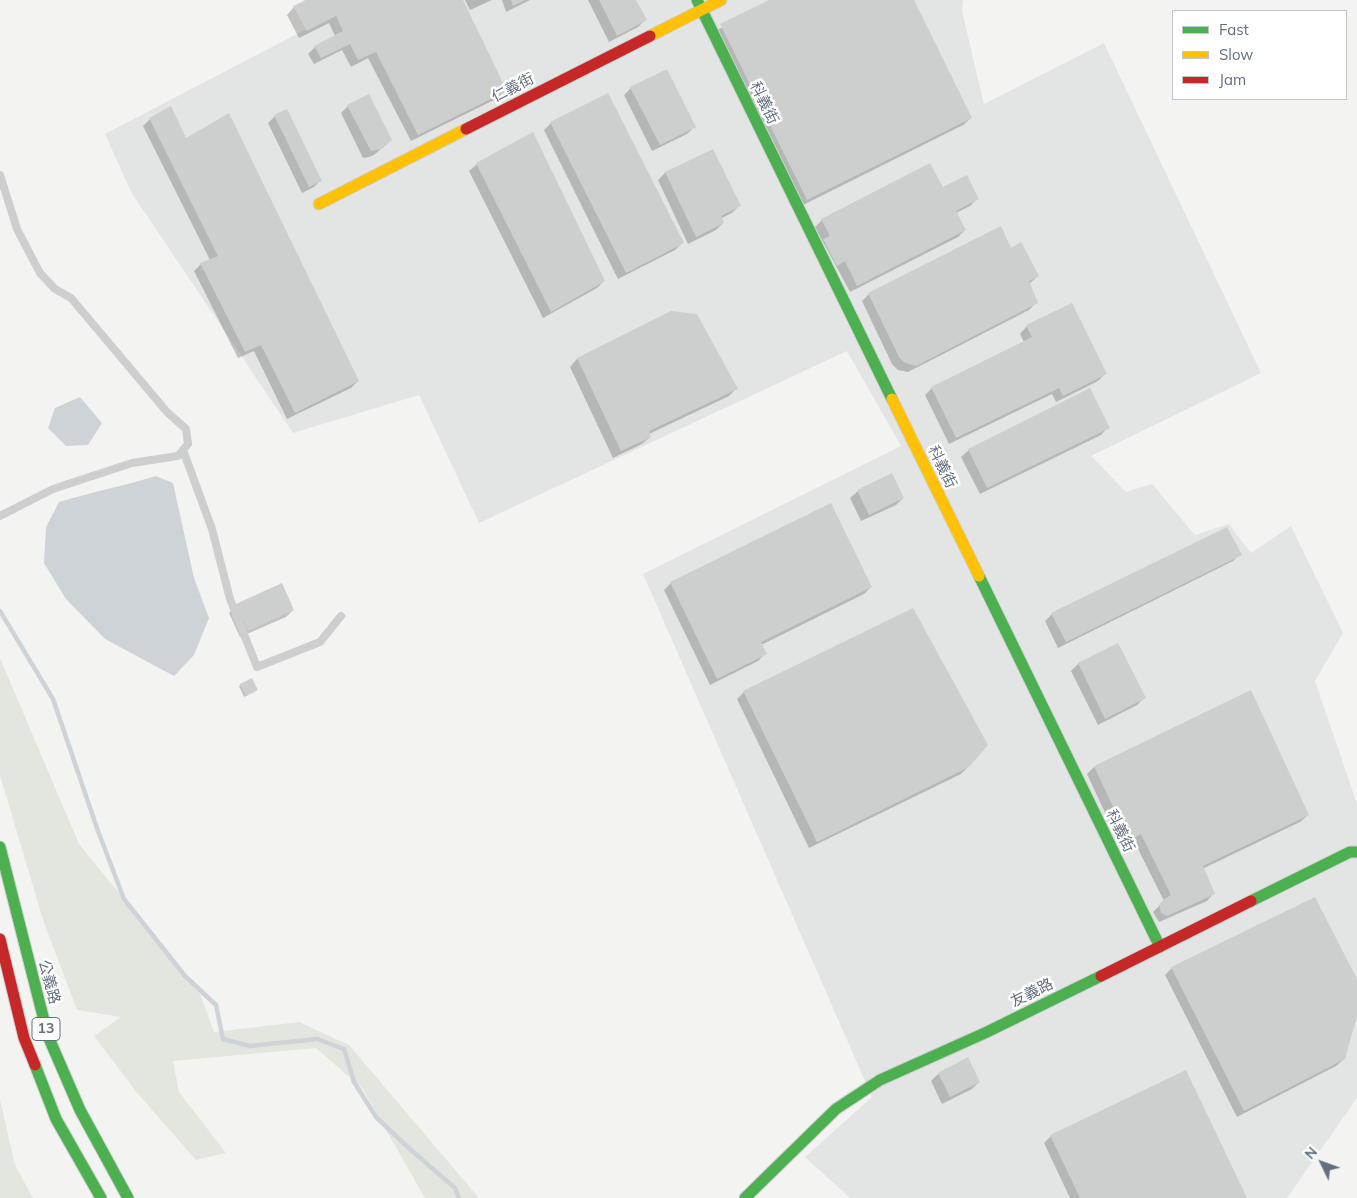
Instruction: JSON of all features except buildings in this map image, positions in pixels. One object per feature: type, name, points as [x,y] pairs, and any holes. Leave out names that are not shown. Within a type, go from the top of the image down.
[{"type":"street","name":"仁義街","points":[[319,204],[699,4],[721,0]]},
{"type":"street","name":"科義街","points":[[699,4],[1160,947]]},
{"type":"street","name":"公義路","points":[[0,847],[36,1037],[56,1119],[101,1198]]},
{"type":"street","name":"友義路","points":[[745,1198],[836,1109],[880,1080],[987,1032],[1350,852],[1357,852]]},
{"type":"street","name":"公義路","points":[[0,939],[36,1037],[80,1110],[128,1198]]},
{"type":"lane","points":[[0,175],[16,229],[40,273],[55,289],[71,298],[167,412],[186,429],[188,444],[178,456],[132,463],[52,489],[0,516]]},
{"type":"lane","points":[[183,450],[212,529],[230,599],[257,667],[320,642],[342,616]]},
{"type":"shaded area","points":[[303,0],[963,0],[962,11],[984,104],[1104,43],[1261,373],[1091,456],[1126,492],[1152,484],[1195,535],[1229,524],[1251,553],[1291,526],[1343,633],[1315,681],[1357,804],[1357,1098],[1287,1198],[850,1198],[805,1157],[872,1097],[643,574],[901,446],[847,351],[479,523],[419,395],[293,433],[131,192],[105,134],[314,25]]},
{"type":"shaded area","points":[[80,397],[102,423],[88,445],[66,446],[48,428],[55,408]]},
{"type":"shaded area","points":[[156,476],[173,483],[194,578],[209,618],[194,655],[174,676],[105,639],[66,599],[44,563],[46,527],[59,502]]},
{"type":"shaded area","points":[[0,658],[79,844],[199,991],[214,1032],[299,1022],[349,1045],[479,1198],[425,1198],[362,1088],[316,1048],[173,1061],[179,1092],[226,1153],[196,1160],[138,1094],[94,1036],[121,1017],[77,1010],[43,920],[0,775]]},
{"type":"shaded area","points":[[0,1099],[15,1165],[33,1198],[0,1198]]},
{"type":"waterway","points":[[0,611],[53,699],[98,831],[124,899],[185,976],[216,1005],[223,1039],[250,1046],[317,1039],[344,1049],[354,1082],[376,1117],[455,1188],[459,1198]]},
{"type":"traffic: fast","points":[[697,0],[892,399]]},
{"type":"traffic: fast","points":[[979,576],[1160,947]]},
{"type":"traffic: fast","points":[[0,847],[48,1036],[80,1110],[128,1198]]},
{"type":"traffic: fast","points":[[1251,901],[1350,852],[1357,852]]},
{"type":"traffic: fast","points":[[745,1198],[836,1109],[880,1080],[987,1032],[1101,976]]},
{"type":"traffic: fast","points":[[35,1065],[56,1119],[101,1198]]},
{"type":"traffic: slow","points":[[650,36],[721,0]]},
{"type":"traffic: slow","points":[[319,204],[466,129]]},
{"type":"traffic: slow","points":[[892,399],[979,576]]},
{"type":"traffic: jam","points":[[466,129],[650,36]]},
{"type":"traffic: jam","points":[[1101,976],[1251,901]]},
{"type":"traffic: jam","points":[[0,939],[24,1038],[35,1065]]}]
